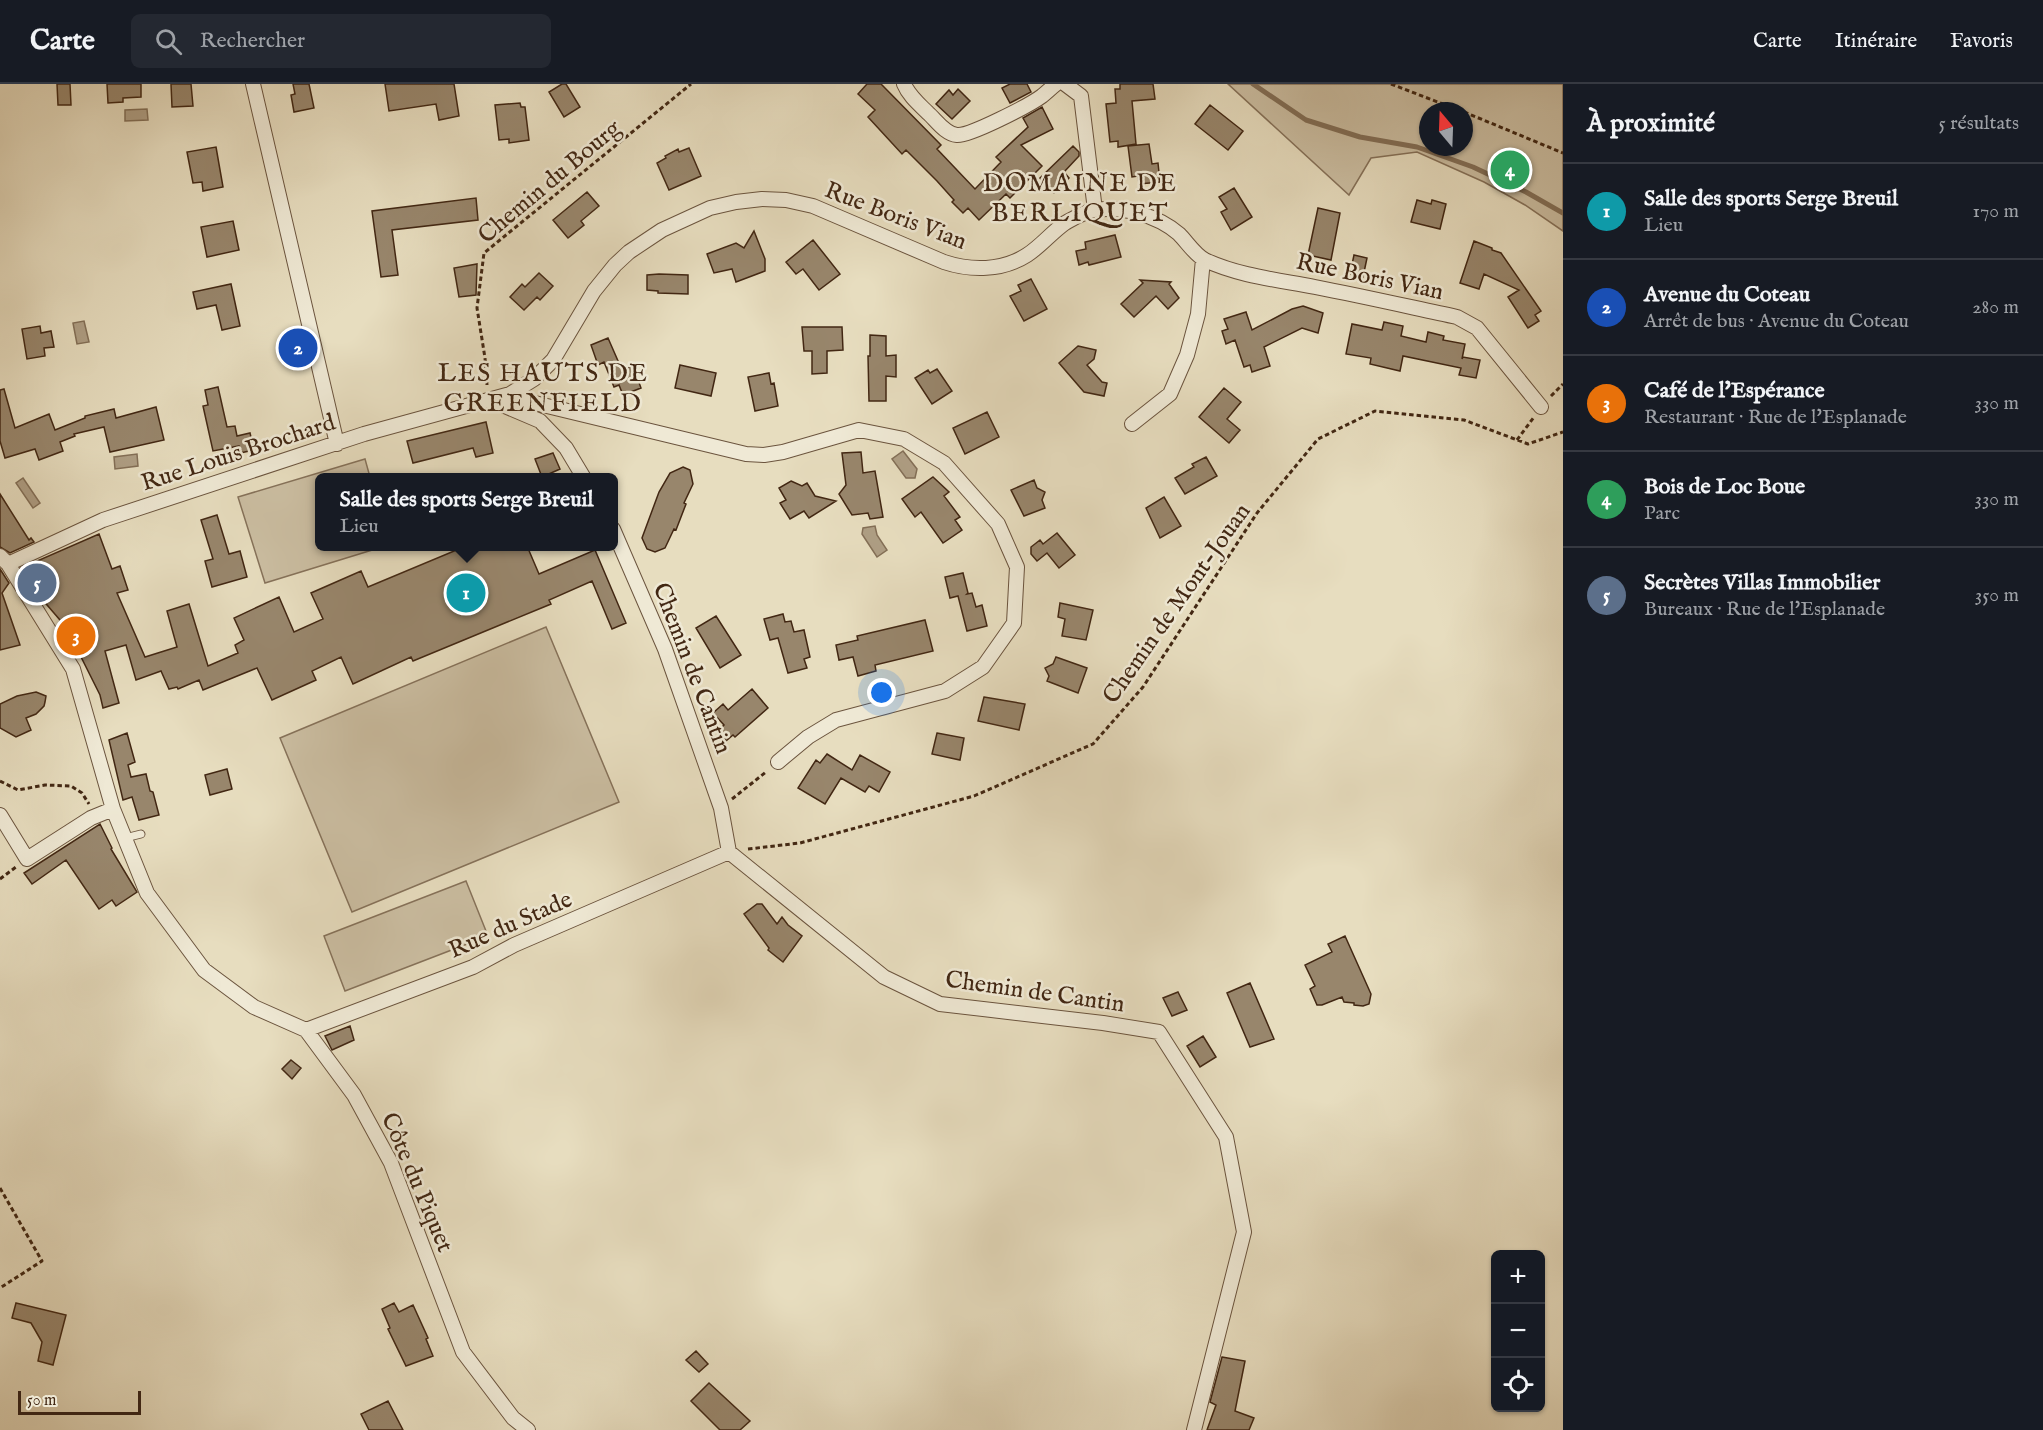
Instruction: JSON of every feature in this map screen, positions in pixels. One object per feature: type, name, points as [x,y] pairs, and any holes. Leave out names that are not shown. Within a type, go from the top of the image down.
[{"type":"street","points":[[253,84],[337,444]]},
{"type":"street","points":[[904,84],[908,92],[945,129],[955,135],[975,130],[1018,109],[1040,97],[1056,84]]},
{"type":"street","points":[[1065,84],[1081,96],[1095,210]]},
{"type":"street","name":"Rue Boris Vian","points":[[488,399],[510,394],[534,379],[553,360],[594,291],[629,252],[662,230],[710,208],[762,199],[786,200],[813,206],[944,262],[961,267],[978,268],[1011,263],[1026,255],[1053,232],[1084,213],[1095,210],[1134,213],[1164,223],[1179,234],[1203,259],[1248,274],[1457,317],[1477,328],[1541,406]]},
{"type":"street","points":[[1132,424],[1170,394],[1187,355],[1197,314],[1203,259]]},
{"type":"street","points":[[488,399],[540,421],[566,448],[582,473]]},
{"type":"street","points":[[488,399],[518,399],[746,454],[764,455],[783,452],[860,430],[904,439],[944,463],[998,524],[1017,567],[1014,623],[983,667],[945,692],[836,720],[808,737],[778,762]]},
{"type":"street","name":"Rue Louis Brochard","points":[[4,560],[103,520],[364,434],[488,399]]},
{"type":"street","name":"Chemin de Cantin","points":[[618,541],[665,649],[721,808],[729,852],[884,977],[940,1004],[1160,1032],[1227,1137],[1244,1232],[1194,1430]]},
{"type":"street","name":"Côte du Piquet","points":[[4,560],[74,669],[113,809],[147,893],[204,970],[254,1007],[306,1030],[354,1095],[391,1163],[463,1352],[513,1418],[528,1430]]},
{"type":"street","points":[[0,815],[27,859],[97,815],[113,809]]},
{"type":"street","name":"Rue du Stade","points":[[306,1030],[473,967],[514,945],[729,852]]},
{"type":"lane","points":[[124,838],[141,834]]},
{"type":"path","name":"Chemin du Bourg","points":[[488,399],[485,358],[477,308],[484,253],[691,84]]},
{"type":"path","points":[[1391,84],[1438,102]]},
{"type":"path","points":[[1473,116],[1563,153]]},
{"type":"path","name":"Chemin de Mont-Jouan","points":[[729,852],[800,843],[974,796],[1094,744],[1143,687],[1257,513],[1318,439],[1375,411],[1464,420],[1528,444],[1563,432]]},
{"type":"path","points":[[721,808],[778,762]]},
{"type":"path","points":[[0,781],[18,790],[45,785],[71,786],[82,793],[97,815]]},
{"type":"path","points":[[0,879],[27,859]]},
{"type":"path","points":[[0,1188],[42,1261],[0,1288]]},
{"type":"shaded area","points":[[1228,84],[1563,84],[1563,231],[1525,205],[1484,182],[1426,156],[1473,156],[1473,102],[1419,102],[1419,153],[1371,158],[1349,195]]},
{"type":"shaded area","points":[[147,109],[148,120],[125,121],[125,110]]},
{"type":"shaded area","points":[[84,321],[89,342],[77,344],[73,323]]},
{"type":"shaded area","points":[[903,451],[917,469],[915,478],[906,478],[892,459]]},
{"type":"shaded area","points":[[137,454],[138,466],[115,469],[114,457]]},
{"type":"shaded area","points":[[365,459],[369,473],[318,473]]},
{"type":"shaded area","points":[[315,474],[315,551],[369,551],[265,583],[238,497]]},
{"type":"shaded area","points":[[23,478],[40,503],[33,508],[16,483]]},
{"type":"shaded area","points":[[875,526],[877,535],[887,550],[877,557],[862,534],[863,528]]},
{"type":"shaded area","points":[[546,627],[619,802],[352,912],[280,738]]},
{"type":"shaded area","points":[[466,881],[488,936],[345,991],[324,936]]},
{"type":"building","points":[[57,84],[70,84],[71,105],[58,105]]},
{"type":"building","points":[[107,84],[141,84],[141,97],[123,98],[123,102],[108,103]]},
{"type":"building","points":[[171,84],[191,84],[193,106],[172,107]]},
{"type":"building","points":[[293,84],[309,84],[314,108],[294,112],[291,95],[295,94]]},
{"type":"building","points":[[385,84],[454,84],[459,116],[439,120],[436,104],[389,111]]},
{"type":"building","points":[[566,84],[580,107],[564,117],[549,92]]},
{"type":"building","points":[[867,84],[881,84],[941,145],[937,149],[975,189],[1001,162],[996,157],[1028,127],[1023,118],[1042,107],[1053,129],[1021,145],[1042,166],[1010,198],[1006,194],[979,220],[968,208],[963,213],[937,181],[906,150],[902,154],[868,117],[875,110],[858,94]]},
{"type":"building","points":[[1010,84],[1027,84],[1031,92],[1010,103],[1002,88]]},
{"type":"building","points":[[1120,84],[1153,84],[1155,99],[1132,101],[1136,144],[1118,147],[1118,141],[1110,142],[1106,104],[1116,103],[1115,89],[1120,89]]},
{"type":"building","points":[[958,89],[970,101],[952,119],[936,104],[949,90],[953,95]]},
{"type":"building","points":[[520,103],[521,107],[525,107],[529,140],[509,143],[509,139],[499,140],[495,105]]},
{"type":"building","points":[[1210,105],[1243,131],[1228,150],[1195,124]]},
{"type":"building","points":[[1149,144],[1152,164],[1158,163],[1160,182],[1139,184],[1138,176],[1132,177],[1128,146]]},
{"type":"building","points":[[1073,146],[1079,152],[1079,156],[1064,172],[1069,178],[1054,193],[1040,178]]},
{"type":"building","points":[[216,147],[223,187],[203,191],[202,182],[193,183],[187,152]]},
{"type":"building","points":[[689,148],[701,176],[669,190],[657,163],[678,149],[679,152]]},
{"type":"building","points":[[1234,188],[1252,217],[1231,230],[1221,212],[1227,209],[1219,197]]},
{"type":"building","points":[[587,192],[599,206],[581,221],[584,225],[568,238],[553,220]]},
{"type":"building","points":[[476,198],[478,220],[392,230],[398,275],[381,277],[372,211]]},
{"type":"building","points":[[1417,200],[1431,204],[1432,200],[1446,204],[1440,229],[1411,222]]},
{"type":"building","points":[[1318,208],[1340,213],[1331,260],[1308,255]]},
{"type":"building","points":[[233,221],[239,250],[207,257],[201,227]]},
{"type":"building","points":[[754,231],[765,259],[765,271],[736,282],[732,269],[714,273],[707,254],[736,243],[744,248]]},
{"type":"building","points":[[1115,235],[1121,257],[1089,265],[1088,262],[1079,265],[1076,251],[1086,249],[1085,242]]},
{"type":"building","points":[[813,240],[840,274],[819,290],[803,269],[796,274],[786,262]]},
{"type":"building","points":[[1474,241],[1501,253],[1541,311],[1535,315],[1539,321],[1528,328],[1508,297],[1519,290],[1484,274],[1479,289],[1460,283]]},
{"type":"building","points":[[1354,255],[1367,258],[1363,277],[1350,274]]},
{"type":"building","points":[[477,264],[476,295],[459,297],[454,268]]},
{"type":"building","points":[[539,273],[553,286],[540,300],[537,297],[524,310],[510,297],[522,284],[525,287]]},
{"type":"building","points":[[647,275],[688,275],[688,294],[658,293],[658,291],[647,290]]},
{"type":"building","points":[[1031,279],[1047,309],[1024,321],[1010,296],[1021,291],[1018,285]]},
{"type":"building","points":[[1140,280],[1171,282],[1169,284],[1179,298],[1168,309],[1156,296],[1134,317],[1121,304],[1143,283]]},
{"type":"building","points":[[231,284],[240,326],[222,330],[216,305],[197,309],[193,292]]},
{"type":"building","points":[[1303,306],[1323,313],[1318,333],[1302,328],[1264,347],[1270,366],[1252,372],[1250,365],[1244,367],[1235,340],[1226,344],[1222,331],[1228,329],[1224,319],[1246,312],[1252,330],[1292,309]]},
{"type":"building","points":[[1384,322],[1403,326],[1401,336],[1426,342],[1428,332],[1444,336],[1443,340],[1465,344],[1462,359],[1463,357],[1480,360],[1476,378],[1459,375],[1461,368],[1403,356],[1400,371],[1370,364],[1371,358],[1346,354],[1352,324],[1382,330]]},
{"type":"building","points":[[40,326],[41,333],[51,331],[54,347],[44,348],[45,356],[27,359],[22,329]]},
{"type":"building","points":[[802,327],[842,327],[843,350],[827,351],[827,373],[812,374],[812,351],[804,351]]},
{"type":"building","points":[[870,335],[886,336],[886,356],[896,355],[896,377],[886,376],[886,401],[869,401]]},
{"type":"building","points":[[608,338],[622,370],[633,366],[641,388],[623,395],[619,385],[614,387],[604,362],[598,365],[591,345]]},
{"type":"building","points":[[1078,346],[1096,350],[1094,359],[1087,365],[1102,382],[1107,383],[1104,396],[1084,392],[1059,363]]},
{"type":"building","points":[[680,365],[716,373],[711,396],[675,388]]},
{"type":"building","points":[[937,369],[952,391],[932,404],[915,378],[928,370],[930,373]]},
{"type":"building","points":[[769,373],[771,384],[774,383],[778,406],[755,411],[748,377]]},
{"type":"building","points":[[218,387],[227,427],[235,426],[237,436],[250,433],[254,450],[240,453],[239,446],[213,451],[203,406],[208,405],[205,390]]},
{"type":"building","points":[[1224,388],[1241,402],[1227,419],[1240,430],[1229,443],[1199,417]]},
{"type":"building","points":[[4,389],[15,428],[49,414],[55,430],[85,418],[85,416],[114,409],[116,418],[156,407],[164,440],[110,452],[104,427],[74,434],[75,436],[60,442],[63,451],[39,460],[35,449],[5,458],[0,441],[0,390]]},
{"type":"building","points":[[987,412],[999,437],[965,454],[953,428]]},
{"type":"building","points":[[486,422],[493,453],[476,457],[473,448],[413,463],[407,441]]},
{"type":"building","points":[[861,452],[863,473],[875,471],[883,517],[870,519],[868,513],[852,515],[839,494],[846,485],[842,453]]},
{"type":"building","points":[[553,453],[560,469],[551,473],[540,473],[535,459]]},
{"type":"building","points":[[1206,457],[1217,476],[1185,494],[1175,478],[1194,467],[1192,464]]},
{"type":"building","points":[[683,467],[690,470],[693,484],[684,503],[686,504],[676,530],[674,529],[665,548],[655,552],[647,549],[642,538],[659,492],[670,473]]},
{"type":"building","points":[[933,477],[949,492],[944,496],[960,517],[955,520],[962,530],[943,543],[921,512],[915,517],[902,499]]},
{"type":"building","points":[[1034,480],[1037,488],[1045,492],[1042,500],[1045,508],[1024,516],[1011,490]]},
{"type":"building","points":[[791,481],[802,486],[807,483],[815,496],[836,501],[809,518],[804,511],[790,519],[780,503],[786,500],[779,488]]},
{"type":"building","points":[[0,494],[29,540],[31,538],[34,542],[10,553],[0,547]]},
{"type":"building","points":[[1164,497],[1181,526],[1160,538],[1146,508]]},
{"type":"building","points":[[217,515],[229,554],[240,551],[247,577],[212,587],[205,561],[213,559],[201,520]]},
{"type":"building","points":[[1057,533],[1075,555],[1059,568],[1047,553],[1037,561],[1031,554],[1031,547],[1040,540],[1043,544]]},
{"type":"building","points":[[99,534],[112,569],[120,566],[128,590],[117,593],[145,657],[177,647],[167,611],[189,604],[208,666],[238,653],[235,645],[244,640],[234,618],[279,597],[294,632],[323,619],[311,593],[361,571],[368,587],[454,551],[529,551],[539,574],[595,551],[626,623],[612,629],[592,581],[549,600],[551,604],[413,661],[411,657],[353,684],[341,657],[312,671],[316,680],[272,700],[257,668],[203,690],[199,680],[178,689],[177,687],[169,689],[161,671],[136,680],[126,645],[105,651],[119,703],[103,708],[100,695],[66,627],[35,591],[21,568]]},
{"type":"building","points":[[0,569],[9,583],[2,593],[20,645],[0,650]]},
{"type":"building","points":[[963,573],[967,594],[972,593],[976,607],[982,605],[987,626],[967,631],[958,596],[950,598],[945,577]]},
{"type":"building","points":[[1060,603],[1093,610],[1086,640],[1062,636],[1065,619],[1058,617]]},
{"type":"building","points":[[783,614],[785,622],[791,621],[794,632],[804,630],[810,657],[804,659],[807,668],[788,673],[778,638],[770,640],[764,619]]},
{"type":"building","points":[[716,616],[741,655],[720,668],[696,628]]},
{"type":"building","points":[[925,620],[933,651],[875,665],[876,671],[858,676],[853,657],[839,660],[836,645],[858,640],[857,636]]},
{"type":"building","points":[[1056,657],[1087,668],[1078,693],[1047,681],[1049,676],[1045,668],[1053,664]]},
{"type":"building","points":[[752,689],[768,708],[735,737],[733,735],[726,741],[718,731],[724,725],[713,713],[723,704],[728,710]]},
{"type":"building","points":[[36,692],[46,696],[44,706],[36,714],[26,718],[31,730],[16,737],[0,728],[0,704],[17,696]]},
{"type":"building","points":[[984,697],[1025,704],[1019,730],[978,721]]},
{"type":"building","points":[[127,733],[135,762],[128,765],[131,777],[146,774],[159,815],[139,820],[132,797],[123,800],[109,740]]},
{"type":"building","points":[[937,733],[964,738],[960,760],[932,754]]},
{"type":"building","points":[[827,754],[852,770],[860,755],[890,772],[879,792],[869,786],[865,792],[841,778],[825,804],[798,788],[816,760],[820,763]]},
{"type":"building","points":[[227,769],[232,789],[210,795],[205,775]]},
{"type":"building","points":[[100,824],[111,849],[137,892],[116,906],[112,900],[99,909],[66,860],[32,884],[24,873]]},
{"type":"building","points":[[757,904],[762,904],[777,924],[782,917],[802,936],[783,962],[768,950],[769,948],[744,914]]},
{"type":"building","points":[[1345,936],[1371,994],[1369,1004],[1354,1005],[1354,1003],[1344,1002],[1342,997],[1317,1005],[1310,989],[1315,986],[1305,965],[1332,952],[1328,944]]},
{"type":"building","points":[[1250,983],[1274,1039],[1250,1047],[1227,993]]},
{"type":"building","points":[[1178,992],[1187,1010],[1172,1016],[1163,998]]},
{"type":"building","points":[[350,1026],[354,1040],[332,1050],[325,1036]]},
{"type":"building","points":[[1203,1036],[1216,1057],[1200,1067],[1187,1046]]},
{"type":"building","points":[[291,1060],[301,1068],[292,1079],[282,1069]]},
{"type":"building","points":[[16,1303],[66,1315],[53,1365],[38,1361],[42,1342],[31,1323],[12,1318]]},
{"type":"building","points":[[394,1303],[399,1312],[413,1305],[428,1338],[426,1339],[433,1356],[406,1366],[388,1329],[390,1328],[382,1309]]},
{"type":"building","points":[[696,1351],[708,1364],[699,1372],[686,1360]]},
{"type":"building","points":[[1222,1357],[1245,1361],[1235,1411],[1254,1418],[1249,1430],[1207,1430],[1216,1405],[1210,1402]]},
{"type":"building","points":[[709,1383],[750,1421],[740,1430],[720,1430],[691,1401]]},
{"type":"building","points":[[388,1401],[403,1430],[369,1430],[361,1414]]},
{"type":"waterway","points":[[1253,84],[1306,120],[1360,137],[1417,147],[1473,167],[1526,192],[1563,213]]},
{"type":"place","name":"Bois de Loc Boue","points":[[1510,170]]},
{"type":"place","name":"Avenue du Coteau","points":[[298,348]]},
{"type":"place","name":"Secrètes Villas Immobilier","points":[[37,583]]},
{"type":"place","name":"Salle des sports Serge Breuil","points":[[466,593]]},
{"type":"place","name":"Café de l'Espérance","points":[[76,636]]},
{"type":"district","name":"DOMAINE DE BERLIQUET","points":[[1080,197]]},
{"type":"district","name":"LES HAUTS DE GREENFIELD","points":[[543,387]]}]
